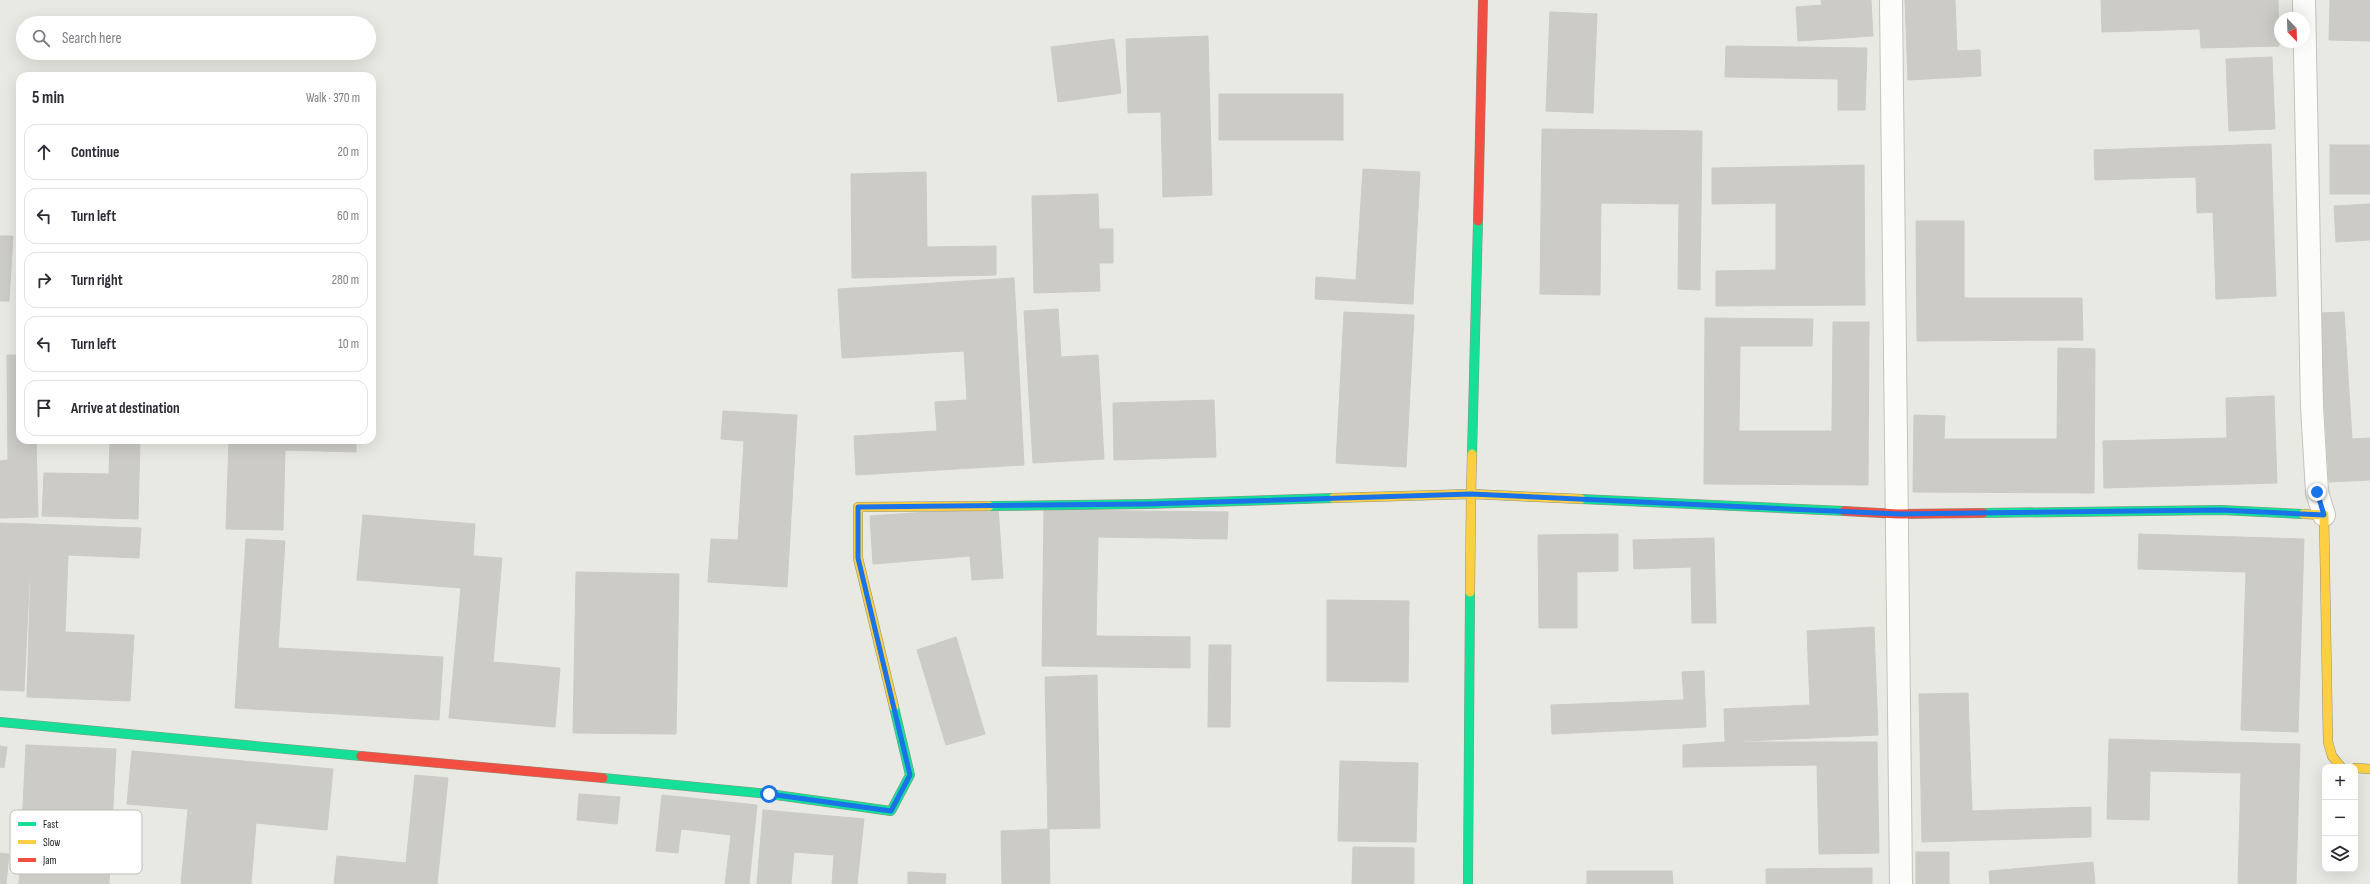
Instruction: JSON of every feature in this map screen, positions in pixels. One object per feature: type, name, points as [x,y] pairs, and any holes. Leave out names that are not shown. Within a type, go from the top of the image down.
[{"type":"street","points":[[1468,884],[1471,494],[1483,0]]},
{"type":"street","points":[[1890,0],[1898,514],[1901,884]]},
{"type":"street","points":[[2304,0],[2312,407],[2317,492],[2324,515],[2328,742],[2329,752],[2334,762],[2337,764]]},
{"type":"street","points":[[0,722],[769,794],[891,811],[910,775],[858,558],[858,507],[1147,504],[1471,494],[1898,514],[2221,510],[2324,515]]},
{"type":"street","points":[[2358,768],[2370,769]]},
{"type":"building","points":[[1821,0],[1871,0],[1873,36],[1798,41],[1796,7],[1822,5]]},
{"type":"building","points":[[1905,0],[1955,0],[1957,51],[1980,50],[1981,76],[1908,80]]},
{"type":"building","points":[[2101,0],[2278,0],[2278,12],[2274,12],[2274,46],[2201,48],[2200,29],[2102,32]]},
{"type":"building","points":[[2330,0],[2370,0],[2370,41],[2329,40]]},
{"type":"building","points":[[1550,12],[1597,14],[1593,113],[1546,111]]},
{"type":"building","points":[[1208,36],[1212,195],[1163,197],[1161,112],[1128,113],[1126,39]]},
{"type":"building","points":[[1114,39],[1121,93],[1058,102],[1051,47]]},
{"type":"building","points":[[1726,46],[1867,48],[1865,110],[1838,110],[1838,79],[1725,77]]},
{"type":"building","points":[[2272,57],[2275,129],[2229,131],[2226,59]]},
{"type":"building","points":[[1219,94],[1343,94],[1343,140],[1219,140]]},
{"type":"building","points":[[1542,129],[1702,131],[1700,290],[1678,289],[1679,204],[1601,203],[1600,295],[1540,294]]},
{"type":"building","points":[[2271,144],[2276,296],[2216,299],[2213,212],[2197,213],[2196,177],[2095,180],[2094,150]]},
{"type":"building","points":[[2330,145],[2370,145],[2370,194],[2330,194]]},
{"type":"building","points":[[1864,165],[1865,305],[1716,306],[1716,271],[1776,270],[1776,203],[1712,204],[1712,168]]},
{"type":"building","points":[[1363,169],[1420,172],[1413,304],[1315,299],[1316,277],[1356,280]]},
{"type":"building","points":[[926,172],[927,247],[996,246],[996,275],[852,278],[851,174]]},
{"type":"building","points":[[1098,194],[1099,229],[1113,229],[1113,263],[1099,263],[1100,291],[1034,293],[1032,196]]},
{"type":"building","points":[[2370,204],[2370,240],[2336,242],[2334,206]]},
{"type":"building","points":[[1916,221],[1964,221],[1964,298],[2082,298],[2083,340],[1917,341]]},
{"type":"building","points":[[0,236],[13,236],[9,301],[0,301]]},
{"type":"building","points":[[1014,278],[1024,465],[856,475],[854,436],[937,431],[935,402],[967,400],[964,351],[842,358],[838,289]]},
{"type":"building","points":[[1058,309],[1061,357],[1098,355],[1104,459],[1033,463],[1024,311]]},
{"type":"building","points":[[1344,312],[1414,315],[1406,467],[1336,463]]},
{"type":"building","points":[[2344,312],[2352,439],[2370,438],[2370,480],[2329,482],[2319,313]]},
{"type":"building","points":[[1705,318],[1813,319],[1812,346],[1740,346],[1739,431],[1832,431],[1833,322],[1869,322],[1868,485],[1704,484]]},
{"type":"building","points":[[2058,348],[2095,349],[2094,493],[1913,492],[1914,415],[1945,416],[1944,439],[2057,439]]},
{"type":"building","points":[[7,355],[16,355],[16,444],[36,444],[38,517],[0,518],[0,461],[8,460]]},
{"type":"building","points":[[2274,396],[2277,483],[2104,488],[2103,441],[2227,438],[2226,398]]},
{"type":"building","points":[[1214,400],[1216,457],[1114,460],[1113,403]]},
{"type":"building","points":[[723,411],[797,415],[787,587],[708,582],[711,539],[738,540],[744,441],[721,439]]},
{"type":"building","points":[[110,444],[140,444],[138,519],[42,516],[44,473],[109,474]]},
{"type":"building","points":[[229,444],[356,444],[356,452],[285,450],[283,530],[226,529]]},
{"type":"building","points":[[998,507],[1003,578],[972,580],[970,556],[873,564],[870,516]]},
{"type":"building","points":[[1044,510],[1228,512],[1227,539],[1098,537],[1096,636],[1190,637],[1190,668],[1042,666]]},
{"type":"building","points":[[363,515],[475,524],[473,556],[502,558],[493,662],[560,668],[555,727],[449,718],[461,588],[357,580]]},
{"type":"building","points":[[0,523],[32,524],[24,691],[0,690]]},
{"type":"building","points":[[32,524],[141,528],[139,558],[68,555],[65,632],[134,635],[130,701],[27,697]]},
{"type":"building","points":[[1618,534],[1618,571],[1577,572],[1577,628],[1539,628],[1538,535]]},
{"type":"building","points":[[2139,534],[2304,539],[2298,732],[2241,730],[2246,572],[2138,569]]},
{"type":"building","points":[[1714,538],[1716,623],[1692,623],[1691,567],[1634,569],[1633,540]]},
{"type":"building","points":[[246,539],[285,541],[278,648],[443,657],[439,720],[235,708]]},
{"type":"building","points":[[576,572],[679,574],[676,734],[573,733]]},
{"type":"building","points":[[1327,600],[1409,601],[1408,682],[1327,681]]},
{"type":"building","points":[[1874,627],[1878,735],[1725,742],[1724,709],[1810,705],[1807,631]]},
{"type":"building","points":[[956,637],[985,734],[946,745],[917,650]]},
{"type":"building","points":[[1209,645],[1231,645],[1230,727],[1208,727]]},
{"type":"building","points":[[1704,671],[1706,727],[1552,734],[1551,705],[1684,700],[1682,672]]},
{"type":"building","points":[[1097,675],[1100,828],[1048,829],[1045,677]]},
{"type":"building","points":[[1968,693],[1972,811],[2091,807],[2091,837],[1922,842],[1919,694]]},
{"type":"building","points":[[2109,739],[2300,744],[2296,884],[2238,884],[2241,773],[2150,771],[2149,820],[2107,819]]},
{"type":"building","points":[[1725,742],[1877,742],[1879,853],[1819,854],[1817,765],[1683,767],[1683,745]]},
{"type":"building","points":[[26,745],[116,749],[113,810],[23,810]]},
{"type":"building","points":[[0,746],[7,747],[4,768],[0,767]]},
{"type":"building","points":[[132,751],[333,769],[327,830],[256,823],[251,884],[181,884],[188,809],[127,804]]},
{"type":"building","points":[[1340,761],[1418,763],[1416,842],[1338,841]]},
{"type":"building","points":[[415,775],[448,778],[437,884],[334,884],[337,856],[406,863]]},
{"type":"building","points":[[579,794],[620,797],[617,824],[577,820]]},
{"type":"building","points":[[662,795],[757,805],[749,884],[725,884],[731,835],[681,829],[678,853],[656,851]]},
{"type":"building","points":[[763,810],[864,819],[857,884],[832,884],[834,855],[794,852],[791,884],[757,884]]},
{"type":"building","points":[[1049,829],[1050,884],[1002,884],[1001,831]]},
{"type":"building","points":[[1353,847],[1414,848],[1414,884],[1352,884]]},
{"type":"building","points":[[1916,852],[1949,852],[1949,884],[1916,884]]},
{"type":"building","points":[[0,853],[9,854],[6,884],[0,884]]},
{"type":"building","points":[[2093,862],[2095,884],[1990,884],[1989,871]]},
{"type":"building","points":[[1872,868],[1872,884],[1766,884],[1766,869]]},
{"type":"building","points":[[1587,871],[1672,871],[1673,884],[1587,884]]},
{"type":"building","points":[[908,872],[946,874],[945,884],[908,884]]},
{"type":"building","points":[[20,874],[110,874],[109,884],[19,884]]},
{"type":"traffic: fast","points":[[1472,454],[1478,221]]},
{"type":"traffic: fast","points":[[989,506],[1147,504],[1333,498]]},
{"type":"traffic: fast","points":[[1581,499],[1844,511]]},
{"type":"traffic: fast","points":[[1983,513],[2221,510],[2303,514]]},
{"type":"traffic: fast","points":[[1468,884],[1470,592]]},
{"type":"traffic: fast","points":[[603,778],[769,794],[891,811],[910,775],[894,707]]},
{"type":"traffic: fast","points":[[0,722],[361,756]]},
{"type":"traffic: slow","points":[[1333,498],[1471,494],[1472,454]]},
{"type":"traffic: slow","points":[[1470,592],[1471,494],[1581,499]]},
{"type":"traffic: slow","points":[[894,707],[858,558],[858,507],[989,506]]},
{"type":"traffic: slow","points":[[2303,514],[2324,515],[2328,742],[2332,756],[2339,764]]},
{"type":"traffic: slow","points":[[2358,768],[2370,769]]},
{"type":"traffic: jam","points":[[1478,221],[1483,0]]},
{"type":"traffic: jam","points":[[1844,511],[1898,514],[1983,513]]},
{"type":"traffic: jam","points":[[361,756],[603,778]]},
{"type":"route","points":[[769,794],[891,811],[910,775],[858,558],[858,507],[1147,504],[1471,494],[1898,514],[2221,510],[2324,515],[2317,492]]}]
